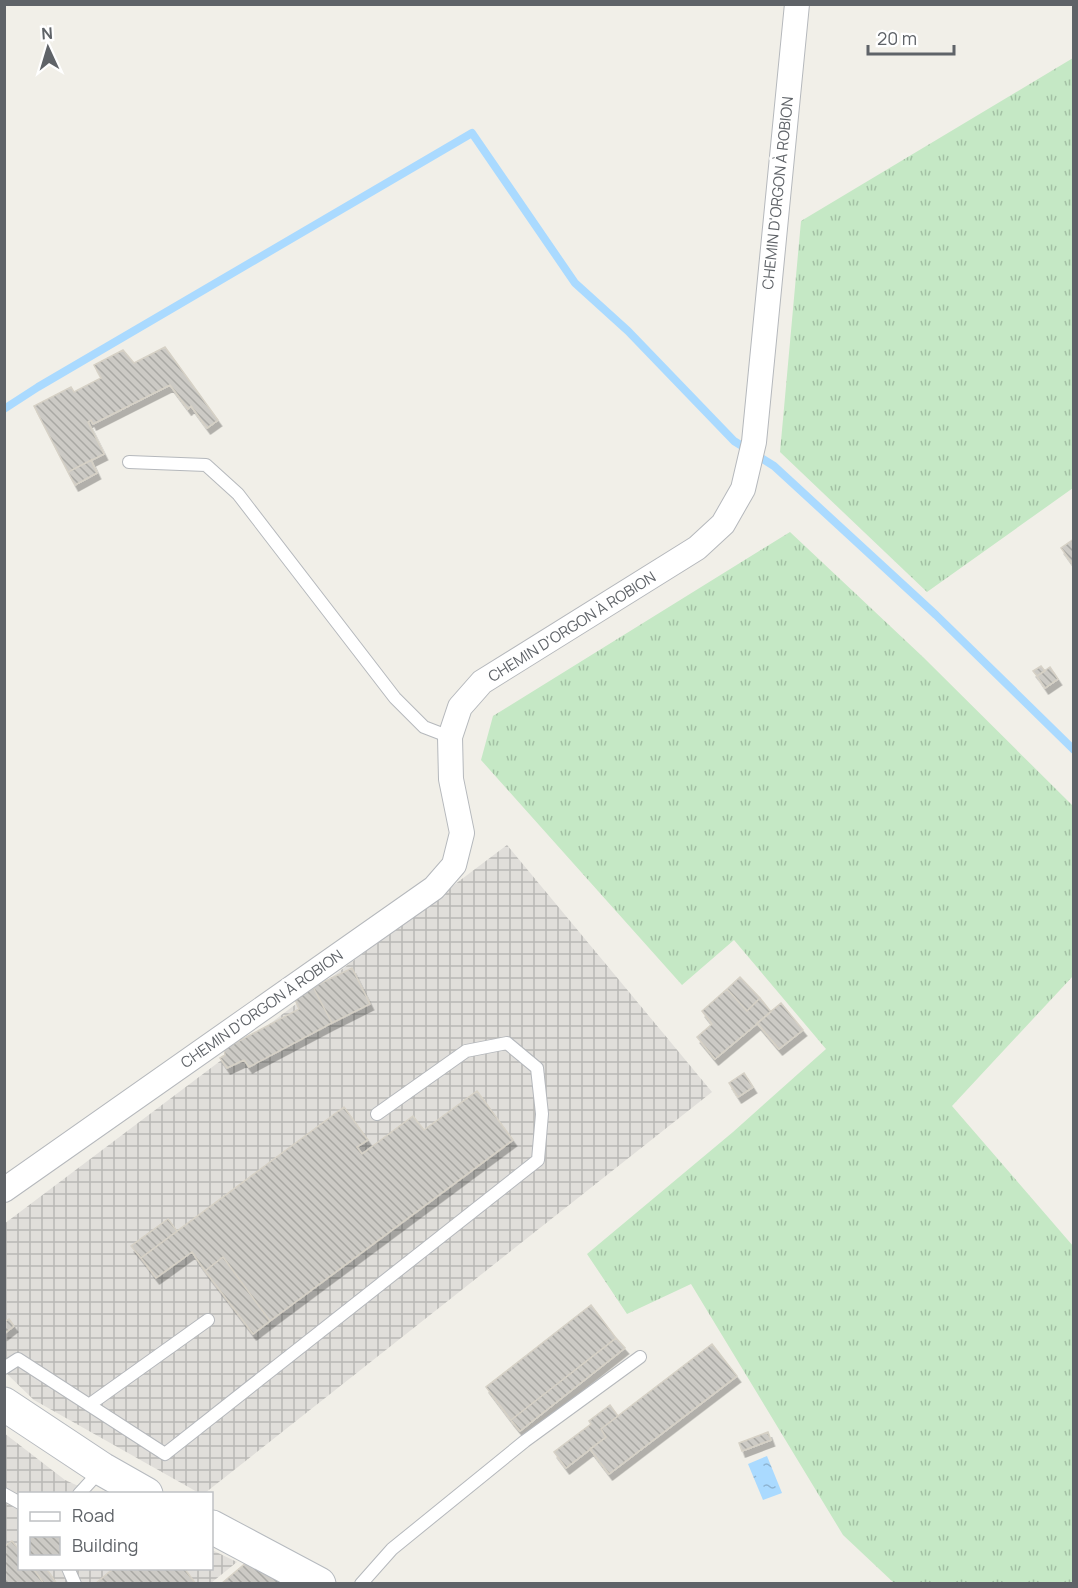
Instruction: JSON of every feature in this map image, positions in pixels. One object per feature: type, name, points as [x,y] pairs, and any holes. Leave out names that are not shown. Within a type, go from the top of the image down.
[{"type":"street","name":"CHEMIN D'ORGON À ROBION","points":[[4,1190],[434,888],[454,865],[462,833],[451,779],[450,737],[460,707],[483,682],[697,548],[723,524],[743,489],[754,442],[797,4]]},
{"type":"street","points":[[4,1404],[143,1492]]},
{"type":"street","points":[[213,1528],[319,1584]]},
{"type":"lane","points":[[129,462],[206,465],[238,494],[395,698],[424,726],[450,737]]},
{"type":"lane","points":[[4,1368],[18,1359],[165,1454],[538,1160],[542,1114],[537,1068],[507,1042],[466,1051],[377,1114]]},
{"type":"lane","points":[[89,1405],[208,1320]]},
{"type":"lane","points":[[361,1584],[392,1549],[525,1441],[640,1358]]},
{"type":"lane","points":[[81,1492],[102,1468]]},
{"type":"lane","points":[[4,1494],[18,1502]]},
{"type":"lane","points":[[68,1570],[75,1584]]},
{"type":"shaded area","points":[[507,845],[712,1092],[206,1492],[197,1492],[34,1400],[5,1372],[4,1224]]},
{"type":"shaded area","points":[[4,1433],[65,1480],[92,1492],[18,1492],[18,1570],[213,1570],[213,1550],[237,1562],[211,1583],[5,1583]]},
{"type":"green space","points":[[1073,58],[1073,488],[927,592],[780,452],[801,221]]},
{"type":"green space","points":[[790,532],[923,657],[1073,806],[1073,976],[952,1106],[1073,1246],[1073,1583],[894,1583],[843,1535],[691,1284],[627,1314],[587,1254],[733,1132],[826,1049],[734,940],[682,985],[481,760],[493,716]]},
{"type":"water","points":[[767,1456],[782,1493],[763,1500],[748,1464]]},
{"type":"building","points":[[165,347],[218,420],[207,428],[191,406],[188,409],[170,385],[93,424],[91,420],[88,422],[104,454],[68,472],[34,406],[71,387],[74,392],[101,378],[94,365],[123,350],[134,363]]},
{"type":"building","points":[[91,460],[97,473],[75,485],[68,472]]},
{"type":"building","points":[[1074,539],[1074,566],[1061,548]]},
{"type":"building","points":[[1041,666],[1045,671],[1037,676],[1033,671]]},
{"type":"building","points":[[1050,667],[1058,679],[1045,688],[1037,676]]},
{"type":"building","points":[[352,968],[370,1004],[332,1023],[313,987]]},
{"type":"building","points":[[740,977],[760,998],[747,1011],[727,989]]},
{"type":"building","points":[[313,987],[332,1023],[249,1067],[244,1060],[227,1068],[220,1058],[225,1055],[224,1049],[299,1009],[294,997]]},
{"type":"building","points":[[727,989],[747,1011],[760,998],[771,1012],[715,1059],[697,1037],[712,1024],[702,1011]]},
{"type":"building","points":[[781,1003],[803,1030],[779,1049],[757,1023]]},
{"type":"building","points":[[744,1073],[753,1087],[738,1097],[729,1083]]},
{"type":"building","points":[[477,1091],[513,1140],[270,1321],[223,1257],[205,1271],[192,1252],[156,1278],[141,1258],[344,1107],[368,1140],[357,1147],[362,1154],[413,1116],[424,1130]]},
{"type":"building","points":[[168,1219],[177,1231],[141,1258],[131,1246]]},
{"type":"building","points":[[223,1257],[270,1321],[253,1334],[205,1271]]},
{"type":"building","points":[[591,1305],[616,1338],[511,1420],[486,1387]]},
{"type":"building","points":[[9,1319],[14,1326],[4,1334],[4,1322]]},
{"type":"building","points":[[616,1338],[625,1348],[520,1431],[511,1420]]},
{"type":"building","points":[[712,1344],[737,1376],[609,1474],[590,1449],[606,1437],[601,1429]]},
{"type":"building","points":[[610,1405],[618,1416],[601,1429],[606,1437],[566,1468],[554,1452],[591,1424],[589,1421]]},
{"type":"building","points":[[768,1432],[771,1440],[742,1451],[739,1443]]},
{"type":"building","points":[[12,1541],[18,1548],[18,1570],[34,1570],[44,1584],[4,1584],[4,1547]]},
{"type":"building","points":[[247,1562],[283,1582],[281,1584],[221,1584]]},
{"type":"building","points":[[34,1570],[47,1570],[57,1584],[44,1584]]},
{"type":"building","points":[[112,1570],[186,1570],[196,1584],[95,1584]]},
{"type":"waterway","points":[[4,409],[472,133],[575,283],[628,331],[734,441],[774,466],[936,615],[1074,750]]}]
